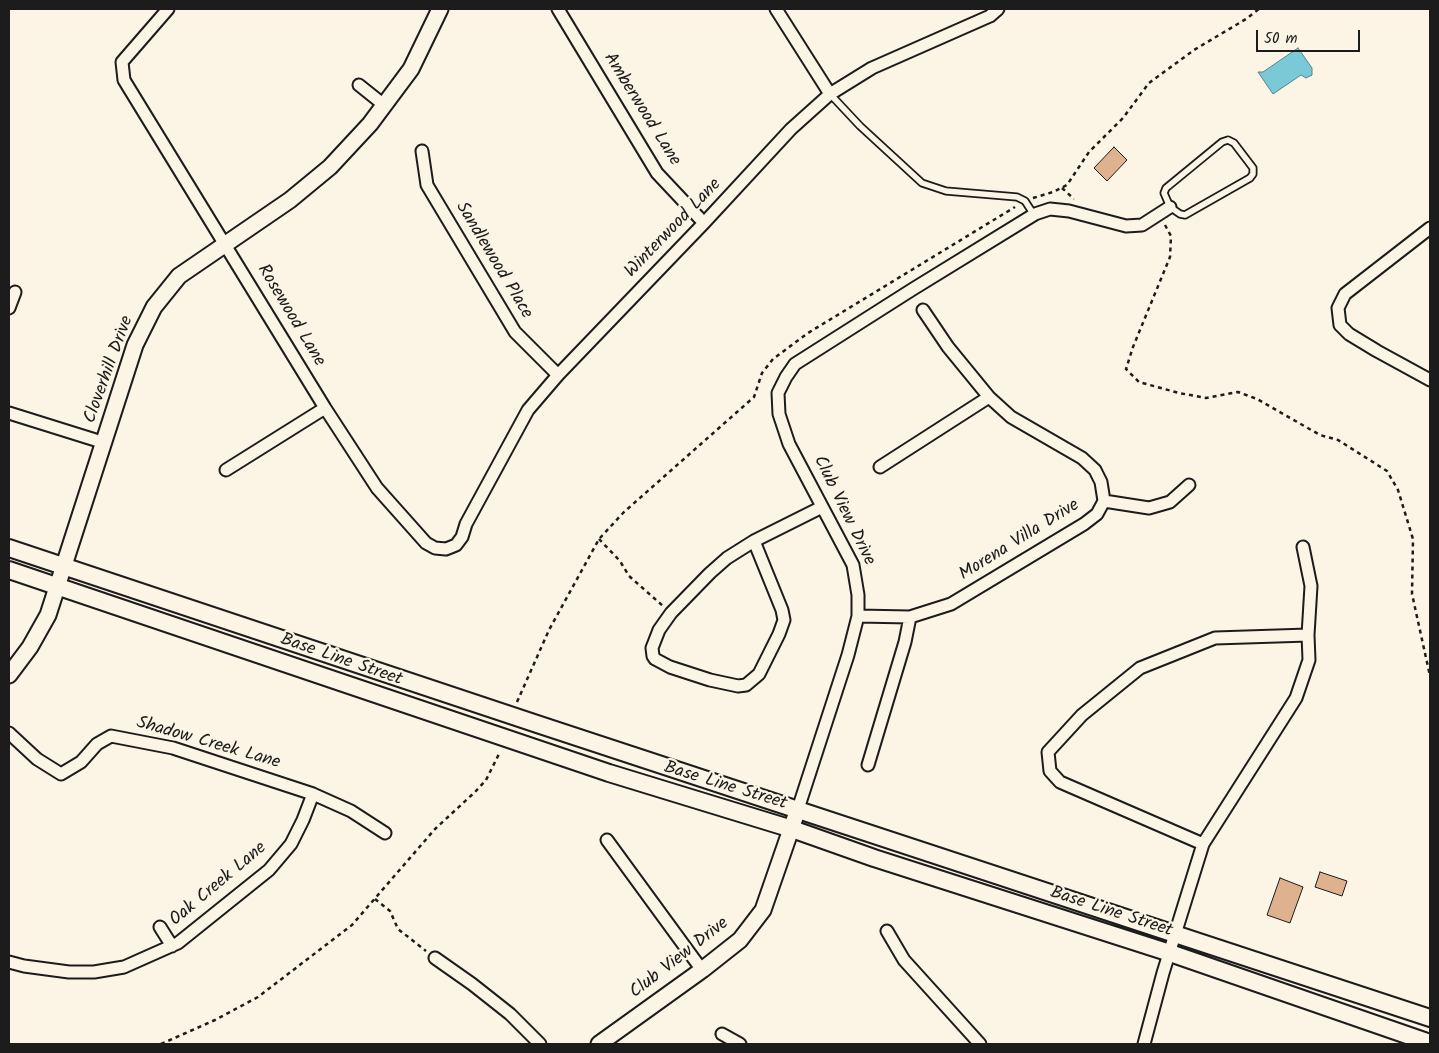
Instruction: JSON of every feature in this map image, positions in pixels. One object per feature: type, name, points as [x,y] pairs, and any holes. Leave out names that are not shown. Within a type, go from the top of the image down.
[{"type":"main road","name":"Base Line Street","points":[[9,548],[1176,934],[1369,1010],[1430,1043]]},
{"type":"main road","name":"Base Line Street","points":[[9,570],[609,772],[792,829],[874,858],[1170,952],[1369,1010],[1430,1018]]},
{"type":"street","name":"Rosewood Lane","points":[[168,9],[122,62],[124,80],[376,488],[426,543],[435,548],[446,549]]},
{"type":"street","name":"Cloverhill Drive","points":[[9,675],[30,647],[48,615],[105,443],[135,345],[154,307],[179,276],[290,200],[330,167],[370,124],[412,69],[440,9]]},
{"type":"street","name":"Amberwood Lane","points":[[558,9],[657,173],[704,224]]},
{"type":"street","points":[[776,9],[830,94]]},
{"type":"street","name":"Winterwood Lane","points":[[446,549],[456,545],[462,537],[466,524],[528,410],[558,375],[704,224],[791,129],[830,94],[872,68],[990,16],[998,9]]},
{"type":"street","points":[[359,85],[384,105]]},
{"type":"street","name":"Sandlewood Place","points":[[422,151],[427,185],[510,324],[558,375]]},
{"type":"street","name":"Club View Drive","points":[[599,1044],[702,970],[740,940],[763,910],[792,829],[848,655],[858,616],[858,595],[852,565],[789,444],[779,414],[778,392],[786,377],[796,364],[1034,215],[1050,209],[1060,210],[1126,226],[1142,225],[1170,207]]},
{"type":"street","points":[[1430,228],[1345,294],[1338,308],[1340,325],[1349,334],[1430,380]]},
{"type":"street","points":[[9,308],[15,292]]},
{"type":"street","name":"Morena Villa Drive","points":[[858,616],[910,617],[951,604],[1084,524],[1097,514],[1104,501],[1101,482],[1095,470],[1082,458],[1010,416],[989,397],[948,347],[923,310]]},
{"type":"street","points":[[880,467],[989,397]]},
{"type":"street","points":[[226,470],[326,408]]},
{"type":"street","points":[[9,413],[105,443]]},
{"type":"street","points":[[1104,501],[1149,508],[1170,502],[1189,485]]},
{"type":"street","points":[[754,541],[782,610],[784,620],[759,674],[746,685],[738,686],[724,684],[670,667],[655,660],[652,648],[671,613],[726,558],[754,541],[822,506]]},
{"type":"street","points":[[1144,1044],[1203,844],[1296,698],[1309,660],[1308,635],[1311,586],[1304,547]]},
{"type":"street","points":[[868,765],[906,642],[910,617]]},
{"type":"street","points":[[1203,844],[1060,782],[1050,771],[1048,752],[1082,715],[1140,668],[1215,638],[1308,635]]},
{"type":"street","name":"Shadow Creek Lane","points":[[9,733],[37,759],[61,774],[81,762],[97,744],[111,736],[173,748],[313,794],[351,811],[385,833]]},
{"type":"street","name":"Oak Creek Lane","points":[[9,962],[69,972],[94,972],[124,967],[172,946],[269,870],[291,844],[313,794]]},
{"type":"street","points":[[607,840],[702,970]]},
{"type":"street","name":"Oak Creek Lane","points":[[160,927],[172,946]]},
{"type":"street","points":[[887,931],[904,960],[980,1044]]},
{"type":"street","points":[[435,958],[510,1014],[540,1044]]},
{"type":"street","points":[[722,1034],[740,1044]]},
{"type":"lane","points":[[830,94],[860,126],[922,183],[946,191],[1017,197],[1025,201],[1034,215]]},
{"type":"lane","points":[[1228,140],[1234,143],[1253,168],[1253,174],[1250,178],[1185,214],[1180,214],[1170,207],[1164,193],[1166,188],[1222,142],[1228,140]]},
{"type":"path","points":[[1062,188],[1074,200]]},
{"type":"path","points":[[1158,214],[1171,236],[1170,257],[1133,347],[1126,369],[1139,382],[1179,393],[1206,398],[1238,392],[1257,399],[1320,435],[1338,440],[1387,470],[1398,490],[1413,539],[1412,594],[1430,676]]},
{"type":"path","points":[[599,539],[620,561],[629,576],[671,613]]},
{"type":"path","points":[[161,1044],[215,1020],[258,997],[352,926],[435,828],[486,780],[503,746]]},
{"type":"path","points":[[375,899],[390,911],[398,929],[435,958]]},
{"type":"water","points":[[1298,48],[1312,68],[1312,75],[1306,78],[1301,75],[1273,94],[1258,72],[1263,72]]},
{"type":"building","points":[[1114,147],[1127,160],[1107,181],[1094,168]]},
{"type":"building","points":[[1320,872],[1347,881],[1342,896],[1315,887]]},
{"type":"building","points":[[1280,878],[1303,887],[1290,923],[1267,915]]}]
